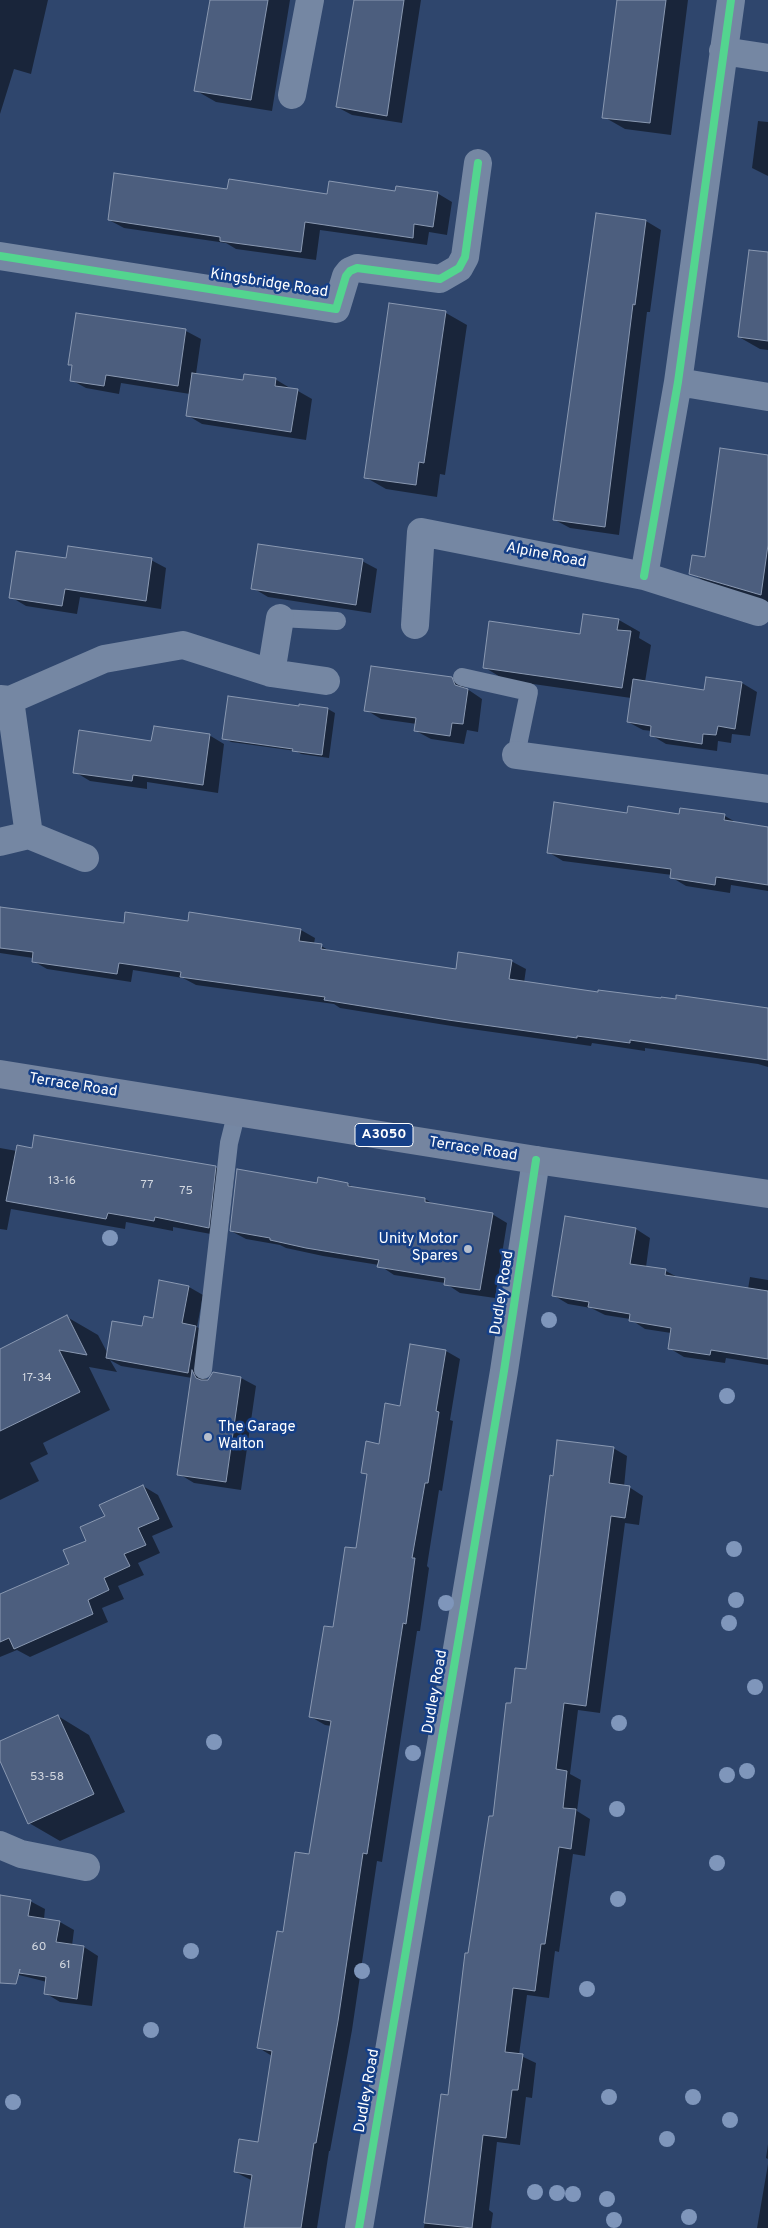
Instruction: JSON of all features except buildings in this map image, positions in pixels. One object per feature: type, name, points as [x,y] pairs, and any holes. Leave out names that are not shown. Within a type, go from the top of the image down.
[{"type":"main road","name":"Terrace Road","points":[[0,1074],[536,1160],[768,1194]]},
{"type":"street","points":[[292,96],[310,0]]},
{"type":"street","points":[[644,576],[678,382],[731,0]]},
{"type":"street","points":[[723,51],[768,58]]},
{"type":"street","name":"Kingsbridge Road","points":[[0,256],[336,308],[346,276],[350,271],[357,268],[440,279],[459,268],[465,257],[478,163]]},
{"type":"street","points":[[678,382],[768,397]]},
{"type":"street","name":"Alpine Road","points":[[415,625],[421,532],[644,576],[758,612]]},
{"type":"street","points":[[271,673],[280,618]]},
{"type":"street","points":[[29,835],[5,700],[104,659],[183,645],[271,673],[326,681]]},
{"type":"street","points":[[516,755],[768,789]]},
{"type":"street","points":[[0,842],[29,835],[85,858]]},
{"type":"street","name":"Dudley Road","points":[[358,2228],[504,1371],[536,1160]]},
{"type":"street","points":[[0,1845],[21,1854],[86,1868]]},
{"type":"lane","points":[[280,618],[337,622]]},
{"type":"lane","points":[[462,677],[529,692],[516,755]]},
{"type":"lane","points":[[203,1370],[229,1143],[236,1111]]},
{"type":"cycle path","points":[[644,576],[678,382],[731,0]]},
{"type":"cycle path","points":[[0,256],[336,309],[346,276],[350,271],[357,268],[440,279],[459,268],[465,257],[478,163]]},
{"type":"cycle path","points":[[359,2228],[504,1371],[536,1160]]},
{"type":"place","name":"Unity Motor Spares","points":[[468,1249]]},
{"type":"place","name":"The Garage Walton","points":[[208,1437]]}]
